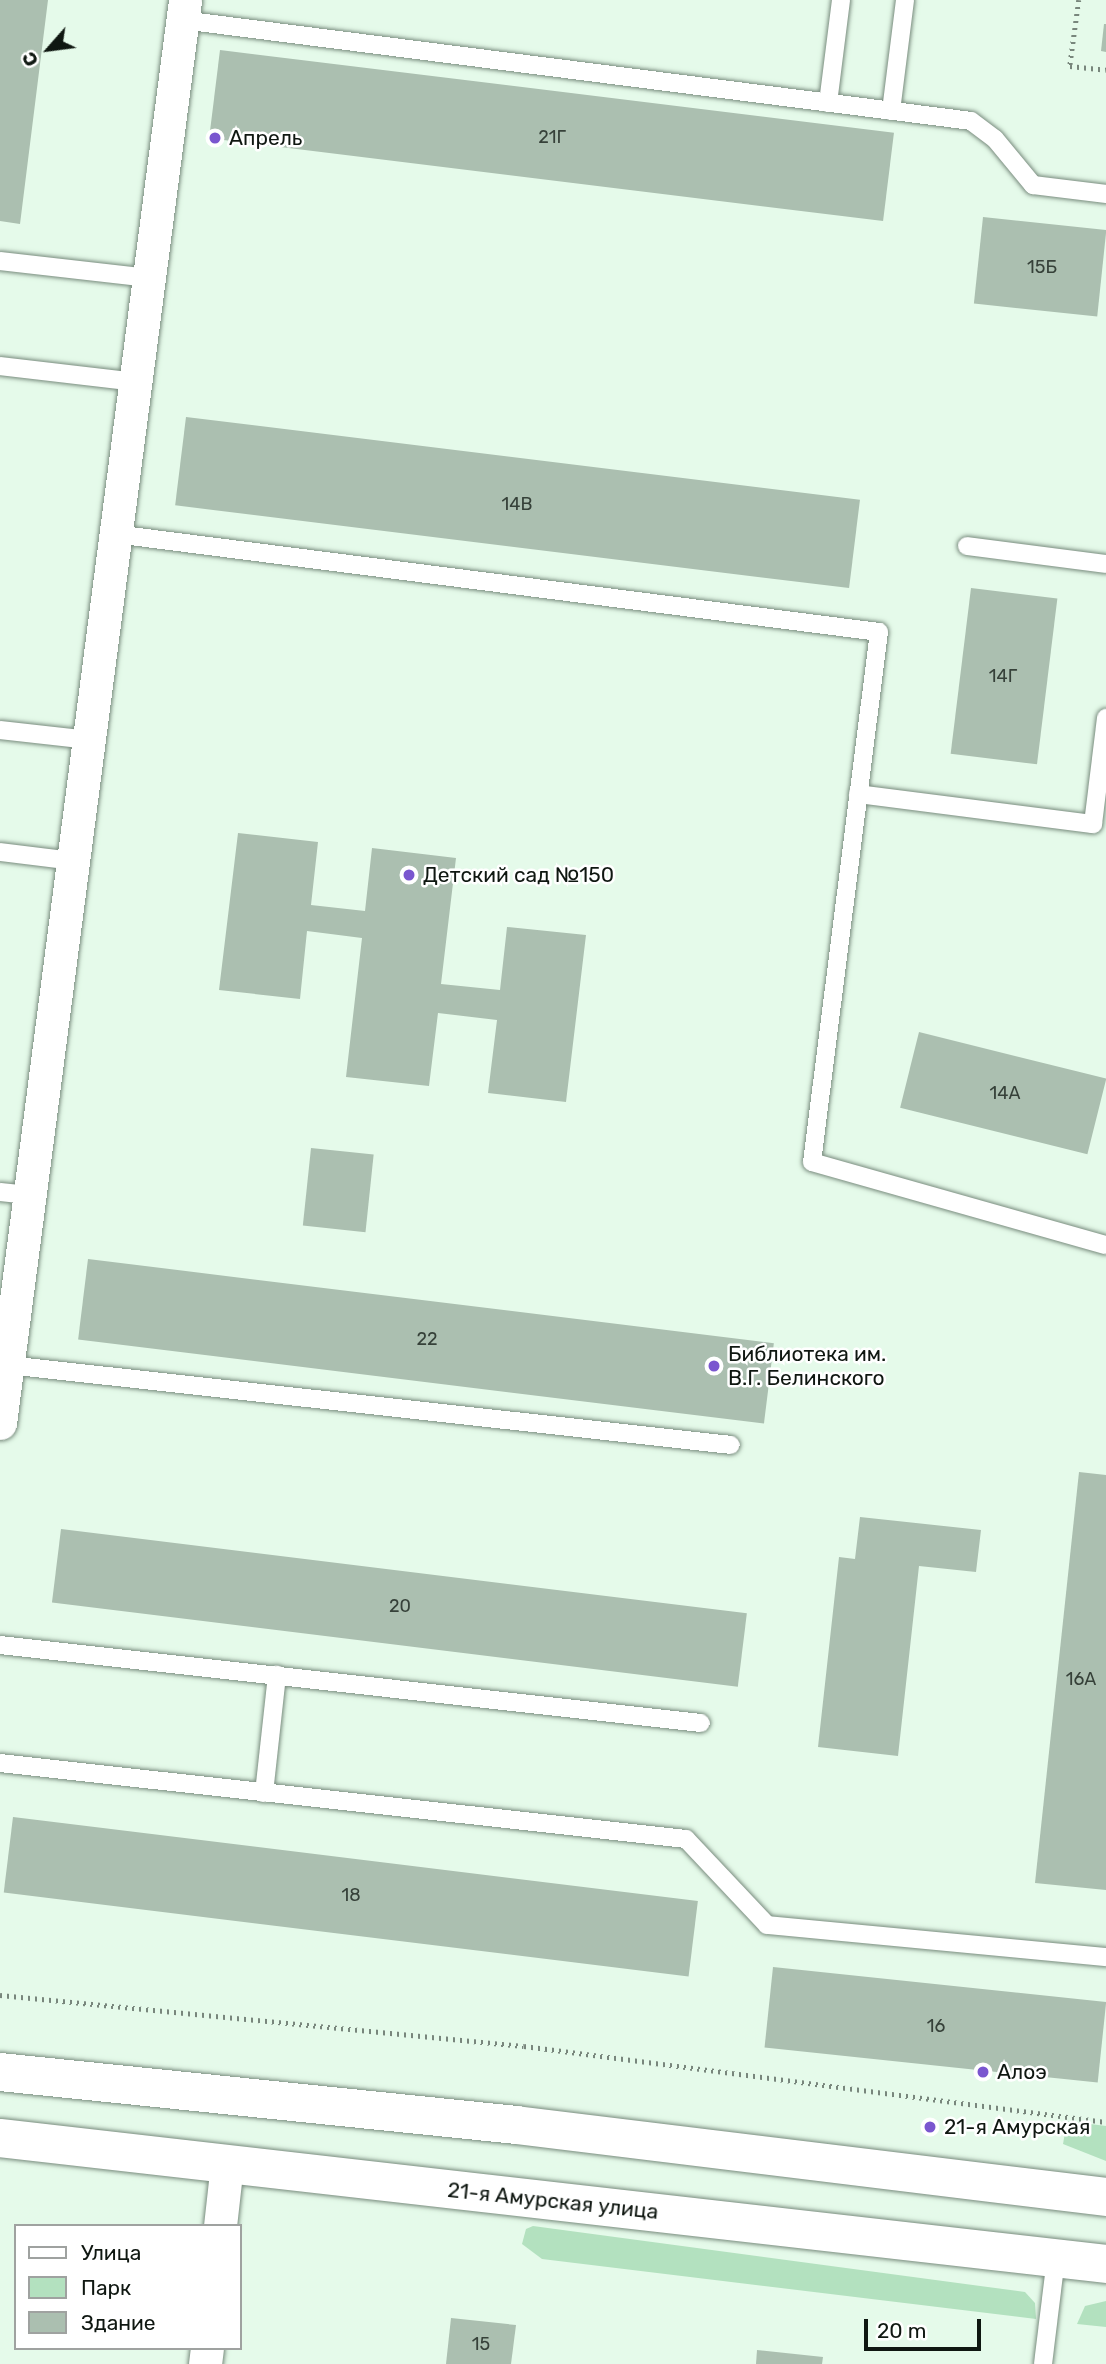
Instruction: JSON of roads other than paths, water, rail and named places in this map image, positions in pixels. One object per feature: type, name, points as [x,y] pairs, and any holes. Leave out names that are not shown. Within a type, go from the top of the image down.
[{"type":"main road","points":[[0,2072],[516,2125],[1106,2197]]},
{"type":"main road","name":"21-я Амурская улица","points":[[0,2138],[1106,2264]]},
{"type":"street","points":[[0,1423],[8,1365],[15,1194],[73,861],[184,10]]},
{"type":"street","points":[[220,2224],[227,2164]]},
{"type":"lane","points":[[828,103],[841,0]]},
{"type":"lane","points":[[891,111],[905,0]]},
{"type":"lane","points":[[184,10],[828,103],[971,121],[995,139],[1033,185],[1106,194]]},
{"type":"lane","points":[[0,261],[149,278]]},
{"type":"lane","points":[[0,366],[135,382]]},
{"type":"lane","points":[[115,534],[879,632],[812,1161],[1106,1245]]},
{"type":"lane","points":[[967,546],[1106,564]]},
{"type":"lane","points":[[858,794],[1093,824],[1106,718]]},
{"type":"lane","points":[[0,730],[89,740]]},
{"type":"lane","points":[[0,852],[73,861]]},
{"type":"lane","points":[[8,1365],[731,1445]]},
{"type":"lane","points":[[0,1645],[701,1723]]},
{"type":"lane","points":[[264,1793],[277,1675]]},
{"type":"lane","points":[[0,1763],[686,1839],[767,1925],[1106,1957]]},
{"type":"lane","points":[[1043,2364],[1056,2258]]},
{"type":"place","name":"Апрель","points":[[215,138]]},
{"type":"place","name":"Детский сад №150","points":[[409,875]]},
{"type":"place","name":"Библиотека им. В.Г. Белинского","points":[[714,1366]]},
{"type":"place","name":"Алоэ","points":[[983,2072]]},
{"type":"place","name":"21-я Амурская","points":[[930,2127]]}]
